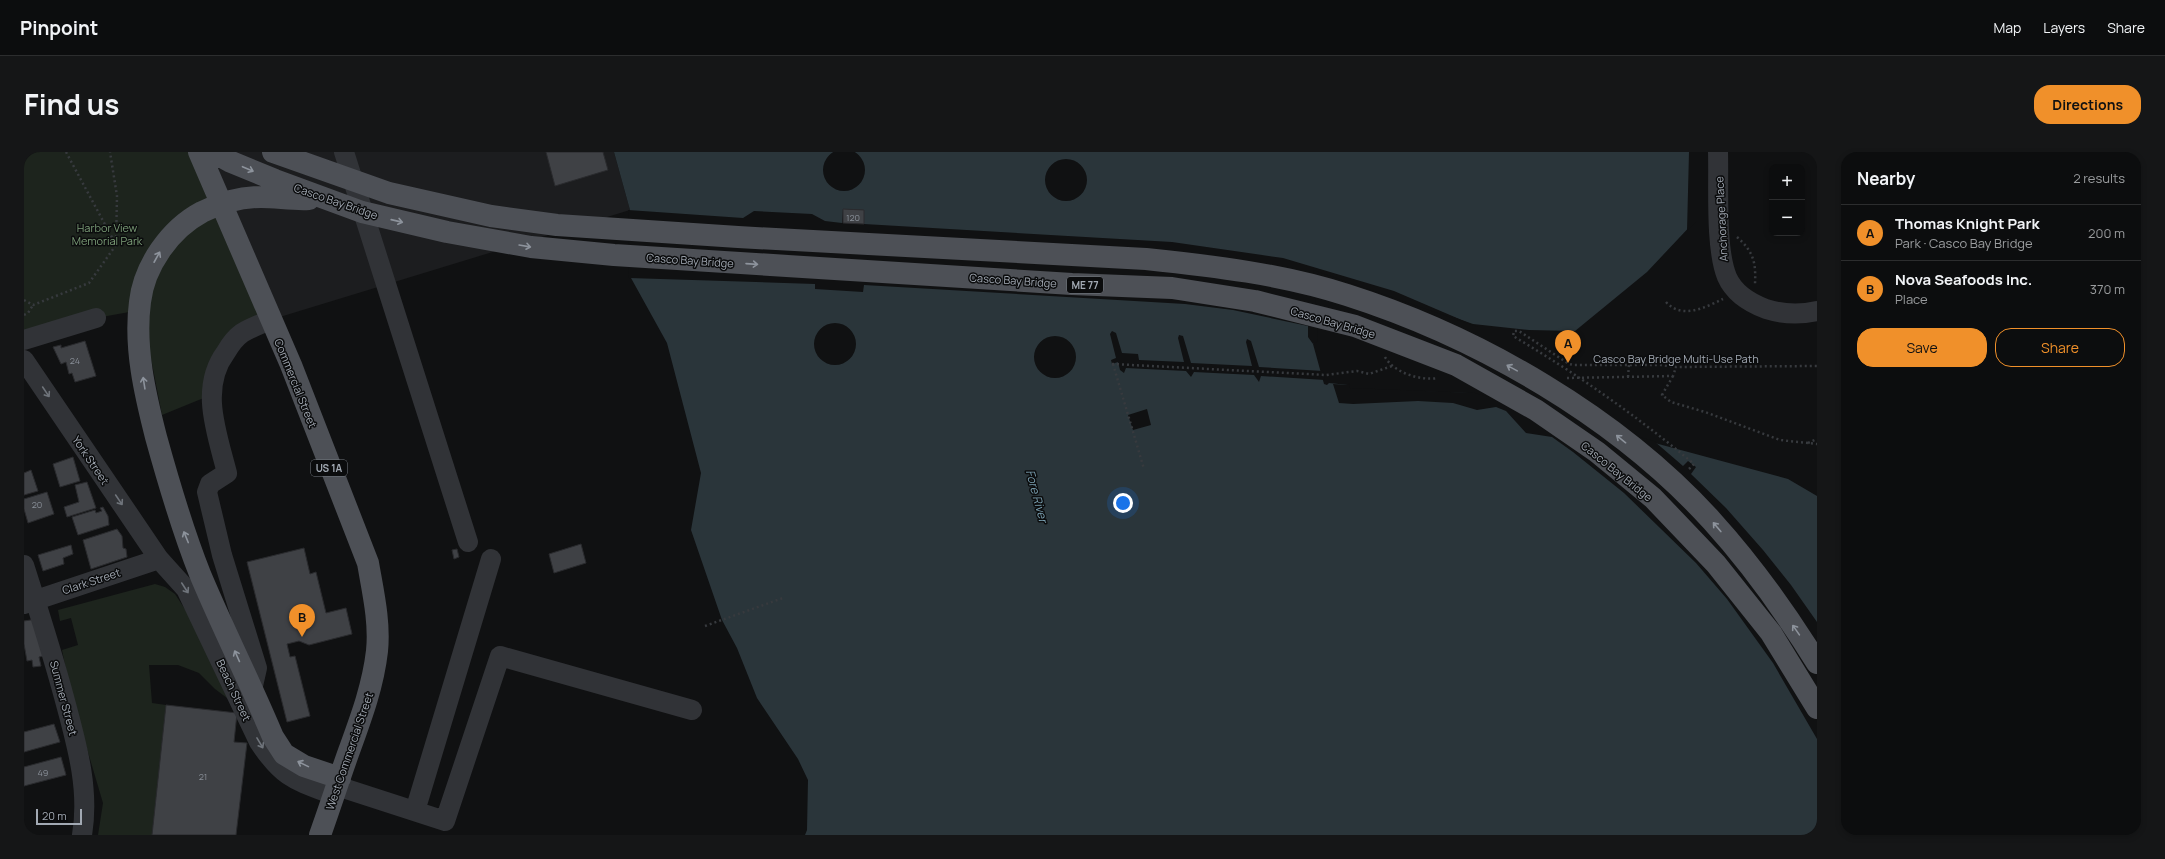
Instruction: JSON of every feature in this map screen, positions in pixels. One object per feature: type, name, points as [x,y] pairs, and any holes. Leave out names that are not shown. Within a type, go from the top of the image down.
[{"type":"main road","name":"Commercial Street","points":[[199,152],[253,276],[270,320],[291,365],[368,563],[377,618]]},
{"type":"main road","name":"Casco Bay Bridge","points":[[213,152],[229,161],[322,198],[362,212],[447,232],[531,247],[614,255],[1072,284],[1172,288],[1256,301],[1355,326],[1456,365],[1536,410],[1613,466],[1653,498],[1716,564],[1770,633],[1817,708]]},
{"type":"main road","points":[[273,152],[389,194],[491,216],[607,229],[1146,259],[1212,266],[1279,278],[1346,294],[1412,318],[1478,349],[1541,384],[1602,425],[1659,470],[1711,520],[1757,575],[1798,632],[1817,663]]},
{"type":"main road","points":[[322,198],[295,200],[261,197],[230,201],[202,212],[190,220],[161,249],[147,274],[143,287],[138,331],[141,360],[152,421],[182,528],[200,574],[273,736],[284,754],[337,786]]},
{"type":"main road","name":"West Commercial Street","points":[[320,835],[372,683],[377,650],[377,618]]},
{"type":"street","points":[[344,152],[468,542]]},
{"type":"street","name":"Anchorage Place","points":[[1718,152],[1722,262],[1727,278],[1745,299]]},
{"type":"street","points":[[1745,299],[1771,310],[1788,313],[1805,314],[1817,311]]},
{"type":"street","points":[[24,340],[96,318]]},
{"type":"street","points":[[252,690],[257,668],[222,555],[207,492],[210,484],[227,473],[216,430],[211,395],[212,382],[216,368],[234,341],[242,333],[270,320]]},
{"type":"street","name":"York Street","points":[[24,360],[159,559]]},
{"type":"street","name":"Clark Street","points":[[30,602],[159,559]]},
{"type":"street","name":"Beach Street","points":[[159,559],[186,589],[259,742],[272,761],[290,777],[337,786],[415,811],[443,828]]},
{"type":"street","points":[[415,811],[491,559]]},
{"type":"street","name":"Summer Street","points":[[24,565],[30,602],[73,730],[83,776],[84,820],[82,835]]},
{"type":"street","points":[[443,828],[500,656],[692,710]]},
{"type":"path","points":[[66,152],[116,245]]},
{"type":"path","points":[[24,315],[28,313],[33,305],[89,283],[116,245],[117,196],[110,152]]},
{"type":"path","points":[[1666,302],[1676,309],[1686,311],[1745,299],[1756,264],[1750,251],[1738,238],[1720,231]]},
{"type":"path","points":[[24,300],[33,305]]},
{"type":"path","name":"Casco Bay Bridge Multi-Use Path","points":[[1689,469],[1694,464],[1668,442],[1603,394],[1513,334],[1514,331],[1519,331],[1569,364],[1662,365],[1676,367],[1817,366]]},
{"type":"path","points":[[1144,469],[1112,364],[1326,375],[1357,371],[1369,374],[1392,366]]},
{"type":"path","points":[[1628,377],[1629,365]]},
{"type":"path","points":[[1673,376],[1662,395],[1671,402],[1705,412],[1780,440],[1817,444]]},
{"type":"path","points":[[1807,443],[1817,439]]},
{"type":"path","points":[[705,626],[783,598]]},
{"type":"shaded area","points":[[199,152],[614,152],[630,210],[270,320]]},
{"type":"green space","name":"Harbor View Memorial Park","points":[[24,152],[200,152],[270,320],[242,333],[211,395],[162,415],[148,343],[146,309],[96,318],[24,340]]},
{"type":"green space","points":[[155,584],[165,587],[175,594],[190,617],[231,701],[215,689],[199,673],[178,665],[149,665],[152,703],[166,705],[152,835],[98,835],[103,803],[72,698],[62,650],[78,645],[71,618],[60,621],[58,610]]},
{"type":"water","name":"Fore River","points":[[614,152],[1695,152],[1695,221],[1647,272],[1575,331],[1529,330],[1473,324],[1311,267],[1316,341],[1313,344],[1324,384],[1327,385],[1329,383],[1348,385],[1348,389],[1469,393],[1788,479],[1817,496],[1817,835],[805,835],[807,830],[808,780],[798,759],[757,698],[737,648],[722,620],[691,530],[701,473],[667,343],[631,278],[630,210]]},
{"type":"pier","points":[[844,149],[859,155],[865,170],[859,185],[844,191],[829,185],[823,170],[829,155]]},
{"type":"pier","points":[[1689,152],[1697,152],[1697,221],[1687,231]]},
{"type":"pier","points":[[1062,159],[1070,159],[1081,165],[1087,176],[1087,184],[1081,195],[1070,201],[1062,201],[1051,195],[1045,184],[1045,176],[1051,165]]},
{"type":"pier","points":[[843,209],[864,210],[864,224],[1172,242],[1283,258],[1394,291],[1478,327],[1313,270],[1318,341],[1313,344],[1308,337],[1308,326],[1233,310],[1185,304],[864,285],[863,292],[815,289],[815,284],[629,278],[628,210],[743,218],[754,211],[812,214],[825,221],[842,223]]},
{"type":"pier","points":[[831,323],[839,323],[850,329],[856,340],[856,348],[850,359],[839,365],[831,365],[820,359],[814,348],[814,340],[820,329]]},
{"type":"pier","points":[[1112,331],[1116,333],[1122,353],[1138,354],[1139,360],[1184,362],[1178,338],[1179,335],[1183,336],[1191,363],[1252,366],[1246,342],[1247,339],[1251,341],[1259,367],[1323,371],[1325,380],[1261,376],[1259,382],[1254,375],[1194,372],[1191,377],[1186,371],[1126,368],[1124,373],[1120,370],[1118,362],[1112,364],[1111,360],[1116,358],[1110,334]]},
{"type":"pier","points":[[1051,336],[1059,336],[1070,342],[1076,353],[1076,361],[1070,372],[1059,378],[1051,378],[1040,372],[1034,361],[1034,353],[1040,342]]},
{"type":"pier","points":[[1349,383],[1350,388],[1475,393],[1654,441],[1683,466],[1688,461],[1696,467],[1691,474],[1726,508],[1763,550],[1791,585],[1817,622],[1817,739],[1773,663],[1727,599],[1696,563],[1624,493],[1573,452],[1552,437],[1526,433],[1506,411],[1496,407],[1477,410],[1453,403],[1418,401],[1353,404],[1339,403],[1333,384],[1348,385]]},
{"type":"pier","points":[[1147,409],[1151,425],[1133,430],[1128,415]]},
{"type":"building","points":[[546,152],[603,152],[608,170],[555,186]]},
{"type":"building","points":[[843,209],[864,210],[864,224],[843,223]]},
{"type":"building","points":[[85,341],[96,376],[75,382],[72,373],[69,374],[66,362],[61,364],[53,347],[61,345],[61,348]]},
{"type":"building","points":[[73,457],[80,481],[60,487],[53,464]]},
{"type":"building","points":[[31,470],[38,491],[24,495],[24,473]]},
{"type":"building","points":[[87,482],[96,508],[67,517],[64,507],[79,502],[75,485]]},
{"type":"building","points":[[47,492],[54,514],[28,523],[24,509],[24,499]]},
{"type":"building","points":[[103,507],[108,516],[109,525],[78,535],[72,517],[95,510],[96,513],[102,511],[100,508]]},
{"type":"building","points":[[117,529],[122,536],[123,548],[126,549],[127,557],[91,569],[83,540]]},
{"type":"building","points":[[581,544],[586,563],[554,573],[549,554]]},
{"type":"building","points":[[71,545],[73,554],[63,558],[64,564],[43,571],[38,555]]},
{"type":"building","points":[[304,548],[310,574],[316,572],[326,613],[346,608],[352,634],[309,645],[299,641],[287,644],[290,657],[295,656],[310,716],[287,722],[247,562]]},
{"type":"building","points":[[457,549],[459,557],[454,559],[452,550]]},
{"type":"building","points":[[37,619],[43,656],[39,657],[41,666],[33,667],[32,660],[27,661],[24,644],[24,621]]},
{"type":"building","points":[[166,705],[237,713],[234,742],[247,743],[236,835],[152,835]]},
{"type":"building","points":[[54,724],[60,742],[24,752],[24,732]]},
{"type":"building","points":[[61,757],[66,775],[24,786],[24,767]]},
{"type":"place","name":"Thomas Knight Park","points":[[1568,363]]},
{"type":"place","name":"Nova Seafoods Inc.","points":[[302,637]]}]
